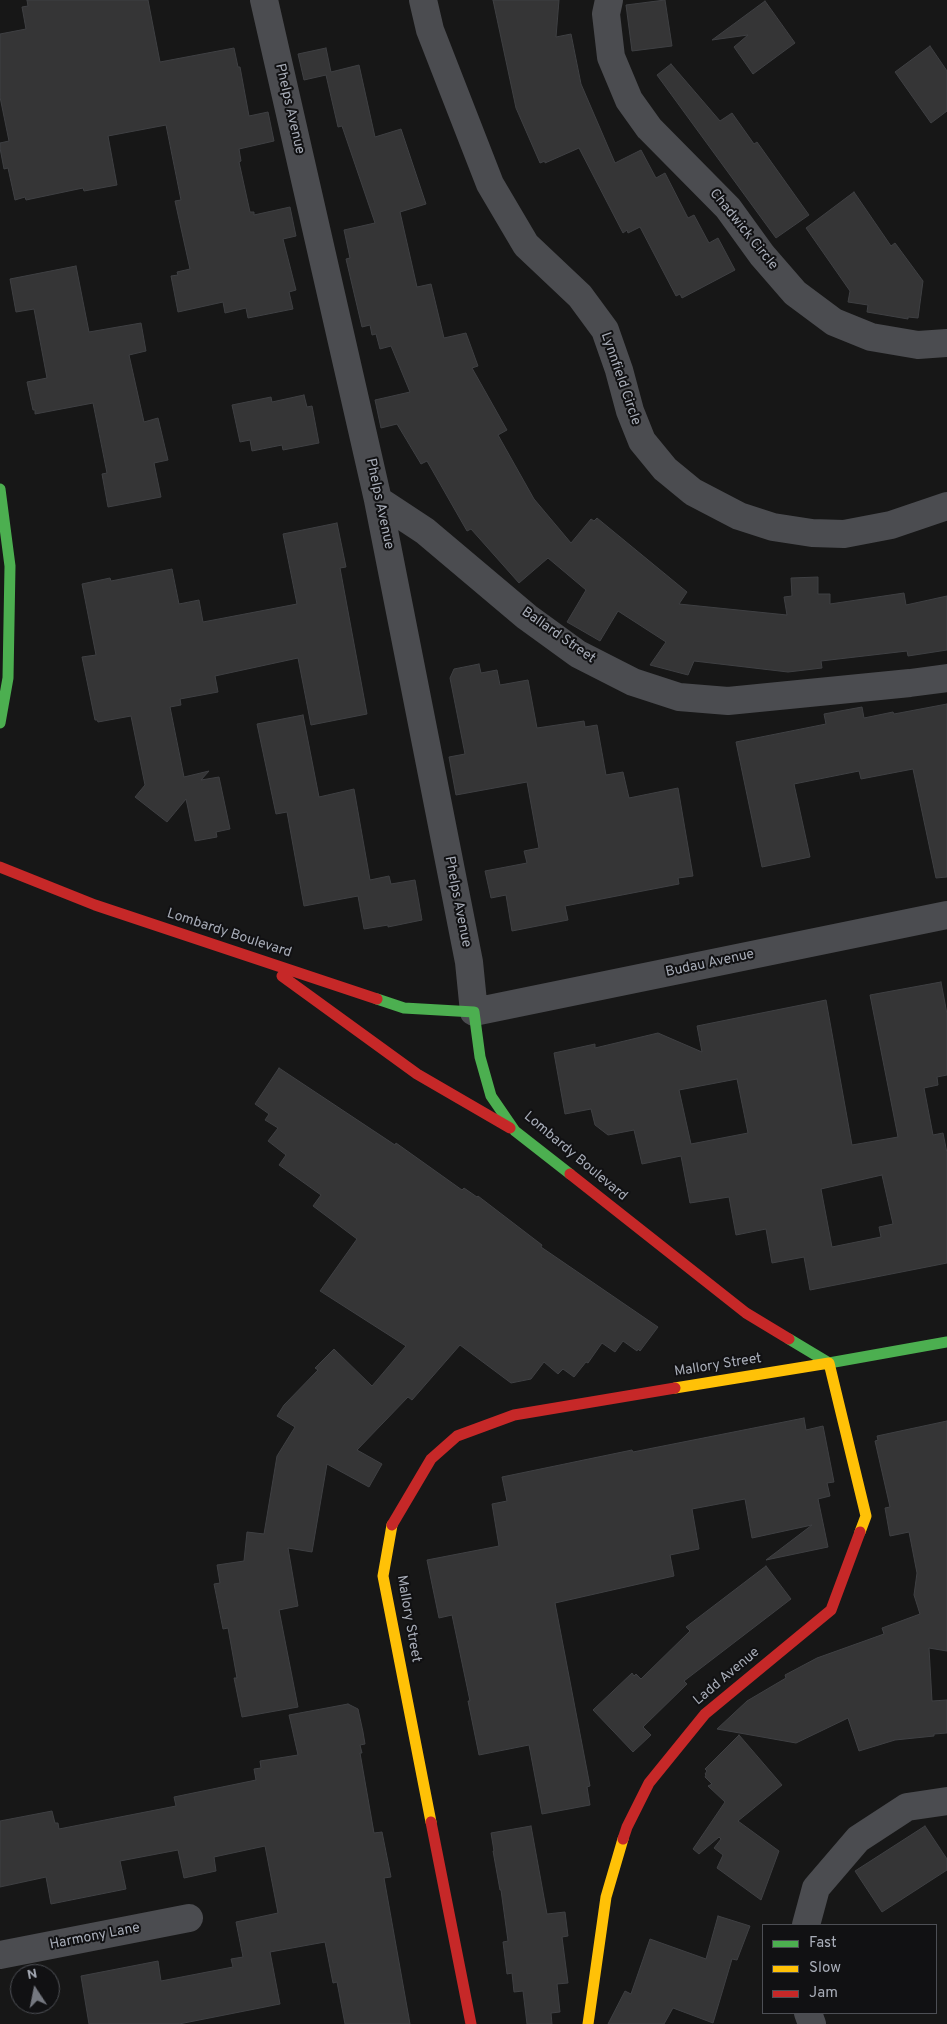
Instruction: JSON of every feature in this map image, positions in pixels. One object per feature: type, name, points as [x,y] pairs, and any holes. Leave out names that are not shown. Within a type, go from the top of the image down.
[{"type":"street","name":"Phelps Avenue","points":[[264,0],[378,500],[469,962],[474,1012]]},
{"type":"street","name":"Lynnfield Circle","points":[[423,0],[430,30],[490,184],[526,245],[580,296],[605,330],[619,370],[630,411],[642,441],[665,469],[693,492],[739,516],[773,527],[812,533],[844,534],[891,525],[947,506]]},
{"type":"street","name":"Chadwick Circle","points":[[608,0],[606,14],[611,57],[629,100],[649,128],[728,208],[762,254],[795,293],[834,322],[871,337],[918,345],[947,343]]},
{"type":"street","points":[[0,489],[10,566],[8,678],[0,722]]},
{"type":"street","name":"Ballard Street","points":[[378,500],[425,531],[527,617],[578,654],[633,682],[679,697],[728,701],[947,678]]},
{"type":"street","name":"Lombardy Boulevard","points":[[0,867],[95,905],[404,1008],[474,1012],[480,1057],[491,1096],[515,1131],[746,1313],[829,1363]]},
{"type":"street","name":"Budau Avenue","points":[[474,1012],[947,915]]},
{"type":"street","points":[[260,960],[417,1074],[515,1131]]},
{"type":"street","points":[[829,1363],[947,1342]]},
{"type":"street","name":"Mallory Street","points":[[471,2024],[383,1576],[391,1527],[431,1459],[457,1436],[486,1424],[514,1415],[578,1403],[829,1363]]},
{"type":"street","name":"Ladd Avenue","points":[[588,2024],[606,1897],[627,1827],[649,1783],[705,1714],[831,1610],[866,1516],[829,1363]]},
{"type":"street","points":[[806,1924],[816,1888],[858,1839],[908,1807],[947,1801]]},
{"type":"street","name":"Harmony Lane","points":[[0,1955],[189,1918]]},
{"type":"building","points":[[27,0],[148,0],[160,62],[234,48],[238,67],[240,67],[249,116],[268,112],[274,141],[239,149],[241,161],[239,162],[250,212],[254,212],[254,215],[290,207],[296,236],[283,239],[296,290],[289,292],[293,309],[248,318],[246,308],[225,313],[223,302],[178,312],[171,276],[178,275],[177,272],[190,269],[175,201],[181,200],[166,125],[108,136],[117,185],[84,191],[83,188],[26,200],[25,197],[15,200],[8,168],[4,169],[0,148],[0,143],[9,141],[0,97],[0,34],[26,29],[22,7],[28,6]]},
{"type":"building","points":[[493,0],[559,0],[556,37],[571,34],[581,84],[615,163],[641,150],[656,178],[665,173],[688,218],[694,215],[709,243],[718,238],[735,270],[682,298],[680,294],[676,296],[640,227],[628,233],[627,230],[623,233],[579,148],[545,163],[545,161],[540,163],[516,108]]},
{"type":"building","points":[[665,0],[672,46],[632,51],[626,5]]},
{"type":"building","points":[[765,1],[795,43],[753,74],[734,47],[748,35],[712,40]]},
{"type":"building","points":[[930,46],[947,71],[947,111],[931,123],[895,72]]},
{"type":"building","points":[[326,48],[331,72],[359,65],[375,137],[401,129],[426,204],[400,212],[417,287],[431,284],[444,338],[466,333],[478,366],[472,368],[507,430],[498,435],[534,499],[571,543],[591,519],[594,521],[597,518],[687,592],[679,604],[787,615],[784,597],[792,596],[791,578],[818,577],[818,594],[830,594],[830,604],[904,593],[906,605],[947,596],[947,650],[908,656],[907,651],[821,661],[822,668],[788,672],[694,661],[688,675],[650,665],[666,642],[618,611],[600,641],[567,622],[586,590],[548,558],[519,583],[471,529],[467,531],[427,461],[421,464],[397,424],[381,428],[375,400],[410,392],[391,346],[380,349],[376,334],[372,335],[370,325],[362,327],[346,259],[350,258],[344,230],[375,223],[342,126],[338,127],[326,75],[304,80],[298,54]]},
{"type":"building","points":[[671,64],[720,121],[732,113],[754,144],[757,142],[809,215],[776,238],[657,75]]},
{"type":"building","points":[[854,192],[891,246],[895,243],[923,281],[918,318],[908,317],[908,319],[867,312],[868,305],[848,302],[850,291],[806,228]]},
{"type":"building","points":[[76,266],[89,332],[141,323],[146,351],[129,355],[144,422],[158,418],[168,460],[154,463],[161,497],[108,507],[102,474],[107,473],[93,403],[35,414],[35,410],[33,410],[27,382],[47,378],[34,309],[16,312],[10,279]]},
{"type":"building","points":[[304,395],[307,407],[312,406],[319,443],[283,450],[282,445],[252,451],[250,440],[240,442],[232,405],[271,397],[272,402]]},
{"type":"building","points":[[337,523],[346,567],[340,568],[367,714],[311,725],[298,658],[215,676],[218,692],[180,699],[181,705],[170,707],[184,777],[209,771],[201,780],[219,777],[230,829],[216,832],[217,837],[195,841],[186,799],[167,822],[135,797],[145,785],[131,716],[98,722],[95,720],[82,657],[96,655],[82,584],[110,578],[111,581],[172,569],[179,604],[199,600],[203,622],[297,604],[283,534]]},
{"type":"building","points":[[479,664],[481,673],[497,670],[500,685],[528,680],[537,728],[584,721],[585,727],[597,725],[606,775],[623,772],[629,798],[678,788],[693,876],[678,878],[679,884],[565,906],[568,920],[512,931],[506,895],[491,898],[485,871],[527,863],[524,851],[539,848],[527,782],[456,795],[449,757],[465,754],[450,678],[454,669]]},
{"type":"building","points":[[947,704],[947,877],[936,878],[913,769],[861,779],[859,771],[794,784],[810,857],[762,867],[736,742],[826,724],[824,714],[862,707],[864,718]]},
{"type":"building","points":[[303,715],[319,797],[354,789],[370,880],[389,876],[391,884],[415,880],[422,920],[388,927],[388,925],[364,929],[358,896],[304,906],[287,812],[276,814],[257,724]]},
{"type":"building","points":[[941,982],[947,1014],[947,1075],[937,1077],[938,1085],[924,1088],[933,1135],[943,1133],[947,1153],[947,1263],[810,1290],[804,1257],[772,1263],[766,1229],[736,1235],[729,1197],[690,1203],[681,1156],[642,1164],[634,1130],[608,1135],[595,1125],[591,1109],[565,1114],[554,1053],[595,1044],[595,1048],[658,1033],[702,1052],[697,1026],[826,1000],[852,1145],[898,1137],[870,995]],"holes":[[[737,1079],[748,1133],[691,1144],[679,1090]],[[882,1175],[893,1224],[879,1227],[881,1237],[832,1247],[821,1189]]]},
{"type":"building","points":[[279,1068],[395,1145],[396,1143],[462,1190],[464,1188],[478,1196],[542,1245],[541,1247],[658,1327],[640,1351],[638,1349],[637,1351],[623,1341],[615,1352],[602,1343],[588,1363],[586,1362],[574,1377],[563,1369],[558,1374],[544,1362],[531,1379],[511,1383],[460,1345],[412,1400],[408,1397],[357,1450],[382,1464],[369,1487],[327,1464],[312,1552],[288,1548],[298,1606],[279,1610],[298,1707],[242,1717],[234,1678],[237,1678],[228,1628],[223,1629],[214,1584],[220,1583],[217,1565],[244,1561],[247,1532],[264,1534],[277,1456],[295,1427],[277,1416],[284,1405],[318,1370],[315,1368],[334,1349],[372,1386],[406,1346],[320,1291],[357,1239],[313,1206],[321,1195],[279,1165],[286,1155],[268,1141],[278,1128],[265,1120],[269,1114],[255,1104]]},
{"type":"building","points":[[804,1418],[806,1430],[823,1426],[834,1482],[827,1483],[830,1496],[818,1499],[828,1547],[766,1560],[812,1525],[752,1538],[745,1499],[692,1509],[699,1549],[670,1555],[674,1576],[555,1603],[590,1786],[587,1787],[590,1805],[542,1814],[529,1745],[479,1755],[452,1615],[439,1618],[427,1560],[499,1546],[492,1504],[507,1501],[502,1477],[632,1450],[633,1452]]},
{"type":"building","points":[[947,1421],[947,1651],[929,1648],[932,1701],[947,1700],[947,1733],[895,1740],[859,1751],[848,1718],[796,1743],[717,1729],[747,1701],[786,1678],[785,1675],[817,1658],[884,1634],[882,1628],[920,1614],[914,1595],[917,1573],[909,1532],[890,1536],[885,1508],[890,1507],[875,1441],[878,1440],[877,1436]]},
{"type":"building","points":[[766,1566],[791,1599],[684,1681],[687,1684],[643,1727],[651,1735],[633,1752],[593,1710],[632,1673],[641,1679],[690,1631],[686,1627]]},
{"type":"building","points":[[348,1704],[358,1709],[363,1732],[365,1744],[360,1745],[362,1753],[360,1753],[374,1833],[382,1832],[391,1877],[384,1878],[410,2024],[345,2024],[337,1982],[333,1983],[325,1942],[270,1952],[280,2004],[179,2024],[89,2024],[81,1976],[158,1961],[161,1981],[233,1967],[231,1959],[243,1957],[236,1922],[278,1913],[265,1846],[214,1857],[216,1871],[184,1878],[178,1850],[120,1861],[126,1889],[51,1904],[46,1877],[0,1887],[0,1821],[52,1811],[55,1823],[58,1823],[59,1829],[176,1806],[174,1797],[256,1780],[254,1769],[261,1768],[260,1761],[298,1755],[289,1715]]},
{"type":"building","points":[[739,1735],[782,1785],[738,1821],[779,1851],[761,1900],[717,1868],[723,1855],[714,1848],[721,1839],[719,1837],[699,1854],[693,1849],[725,1802],[708,1786],[712,1784],[705,1777],[707,1771],[705,1769]]},
{"type":"building","points":[[531,1826],[547,1914],[565,1912],[568,1936],[562,1937],[568,1983],[557,1984],[560,2012],[551,2013],[552,2024],[527,2024],[523,1991],[514,1992],[512,1973],[507,1974],[503,1942],[508,1941],[491,1833]]},
{"type":"building","points":[[925,1826],[947,1859],[947,1870],[882,1912],[855,1871]]},
{"type":"building","points":[[718,1916],[750,1926],[737,1960],[732,1959],[713,2023],[673,2008],[664,2024],[608,2024],[625,1991],[631,1994],[650,1939],[706,1959]]},
{"type":"traffic: fast","points":[[0,489],[10,566],[8,678],[0,723]]},
{"type":"traffic: fast","points":[[377,999],[404,1008],[474,1012],[480,1057],[491,1096],[515,1131],[570,1174]]},
{"type":"traffic: fast","points":[[789,1339],[829,1363],[947,1342]]},
{"type":"traffic: slow","points":[[675,1388],[829,1363],[866,1516],[860,1532]]},
{"type":"traffic: slow","points":[[392,1525],[383,1576],[431,1822]]},
{"type":"traffic: slow","points":[[588,2024],[606,1897],[623,1839]]},
{"type":"traffic: jam","points":[[0,867],[95,905],[377,999]]},
{"type":"traffic: jam","points":[[282,976],[417,1074],[510,1128]]},
{"type":"traffic: jam","points":[[570,1174],[746,1313],[789,1339]]},
{"type":"traffic: jam","points":[[392,1525],[431,1459],[457,1436],[514,1415],[675,1388]]},
{"type":"traffic: jam","points":[[623,1839],[649,1783],[705,1714],[831,1610],[860,1532]]},
{"type":"traffic: jam","points":[[431,1822],[471,2024]]}]
